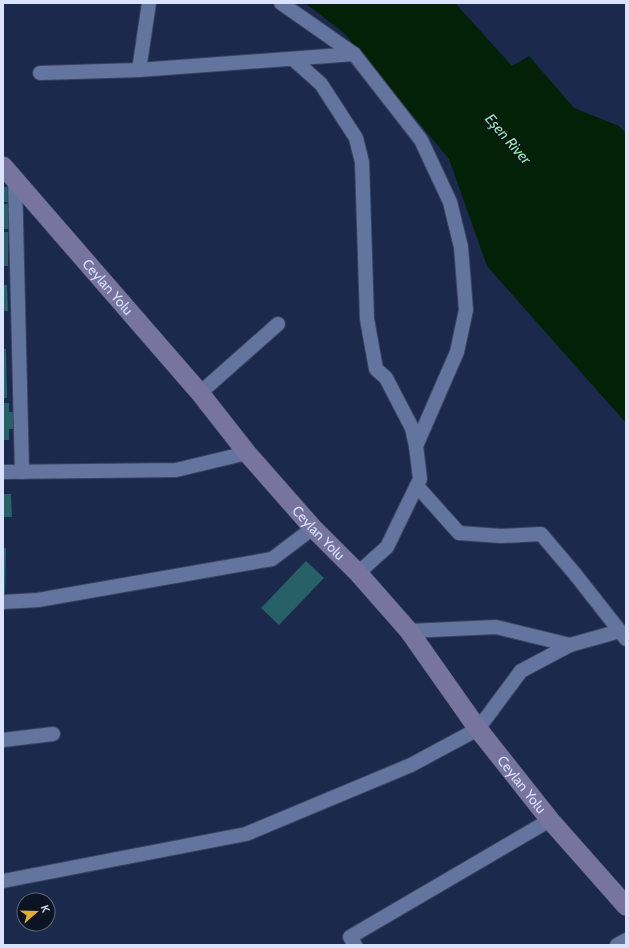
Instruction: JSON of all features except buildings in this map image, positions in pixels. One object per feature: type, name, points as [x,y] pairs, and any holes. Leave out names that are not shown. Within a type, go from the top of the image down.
[{"type":"street","points":[[139,70],[149,3]]},
{"type":"street","points":[[281,3],[354,54],[421,140],[450,202],[461,246],[466,310],[457,352],[416,446]]},
{"type":"street","points":[[40,73],[139,70],[354,54]]},
{"type":"street","points":[[293,59],[320,84],[356,138],[362,162],[367,319],[376,369],[386,378],[412,428],[416,446],[420,479],[417,486],[387,547],[358,573]]},
{"type":"street","points":[[9,173],[22,472]]},
{"type":"street","name":"Ceylan Yolu","points":[[9,173],[200,392],[247,453],[313,528],[358,573],[409,631],[478,729],[550,820],[626,906]]},
{"type":"street","points":[[200,392],[278,324]]},
{"type":"street","points":[[3,472],[176,470],[247,453]]},
{"type":"street","points":[[3,881],[246,834],[411,765],[478,729],[521,671],[570,645],[623,635],[541,534],[501,536],[459,533],[417,486]]},
{"type":"street","points":[[3,602],[38,600],[272,560],[313,528]]},
{"type":"street","points":[[409,631],[496,627],[570,645]]},
{"type":"street","points":[[3,740],[53,734]]},
{"type":"street","points":[[355,945],[350,937],[550,820]]},
{"type":"street","points":[[617,945],[626,940]]},
{"type":"water","name":"Eşen River","points":[[305,3],[455,3],[512,66],[529,56],[574,108],[619,126],[626,133],[626,423],[487,266],[449,159],[344,33]]}]
